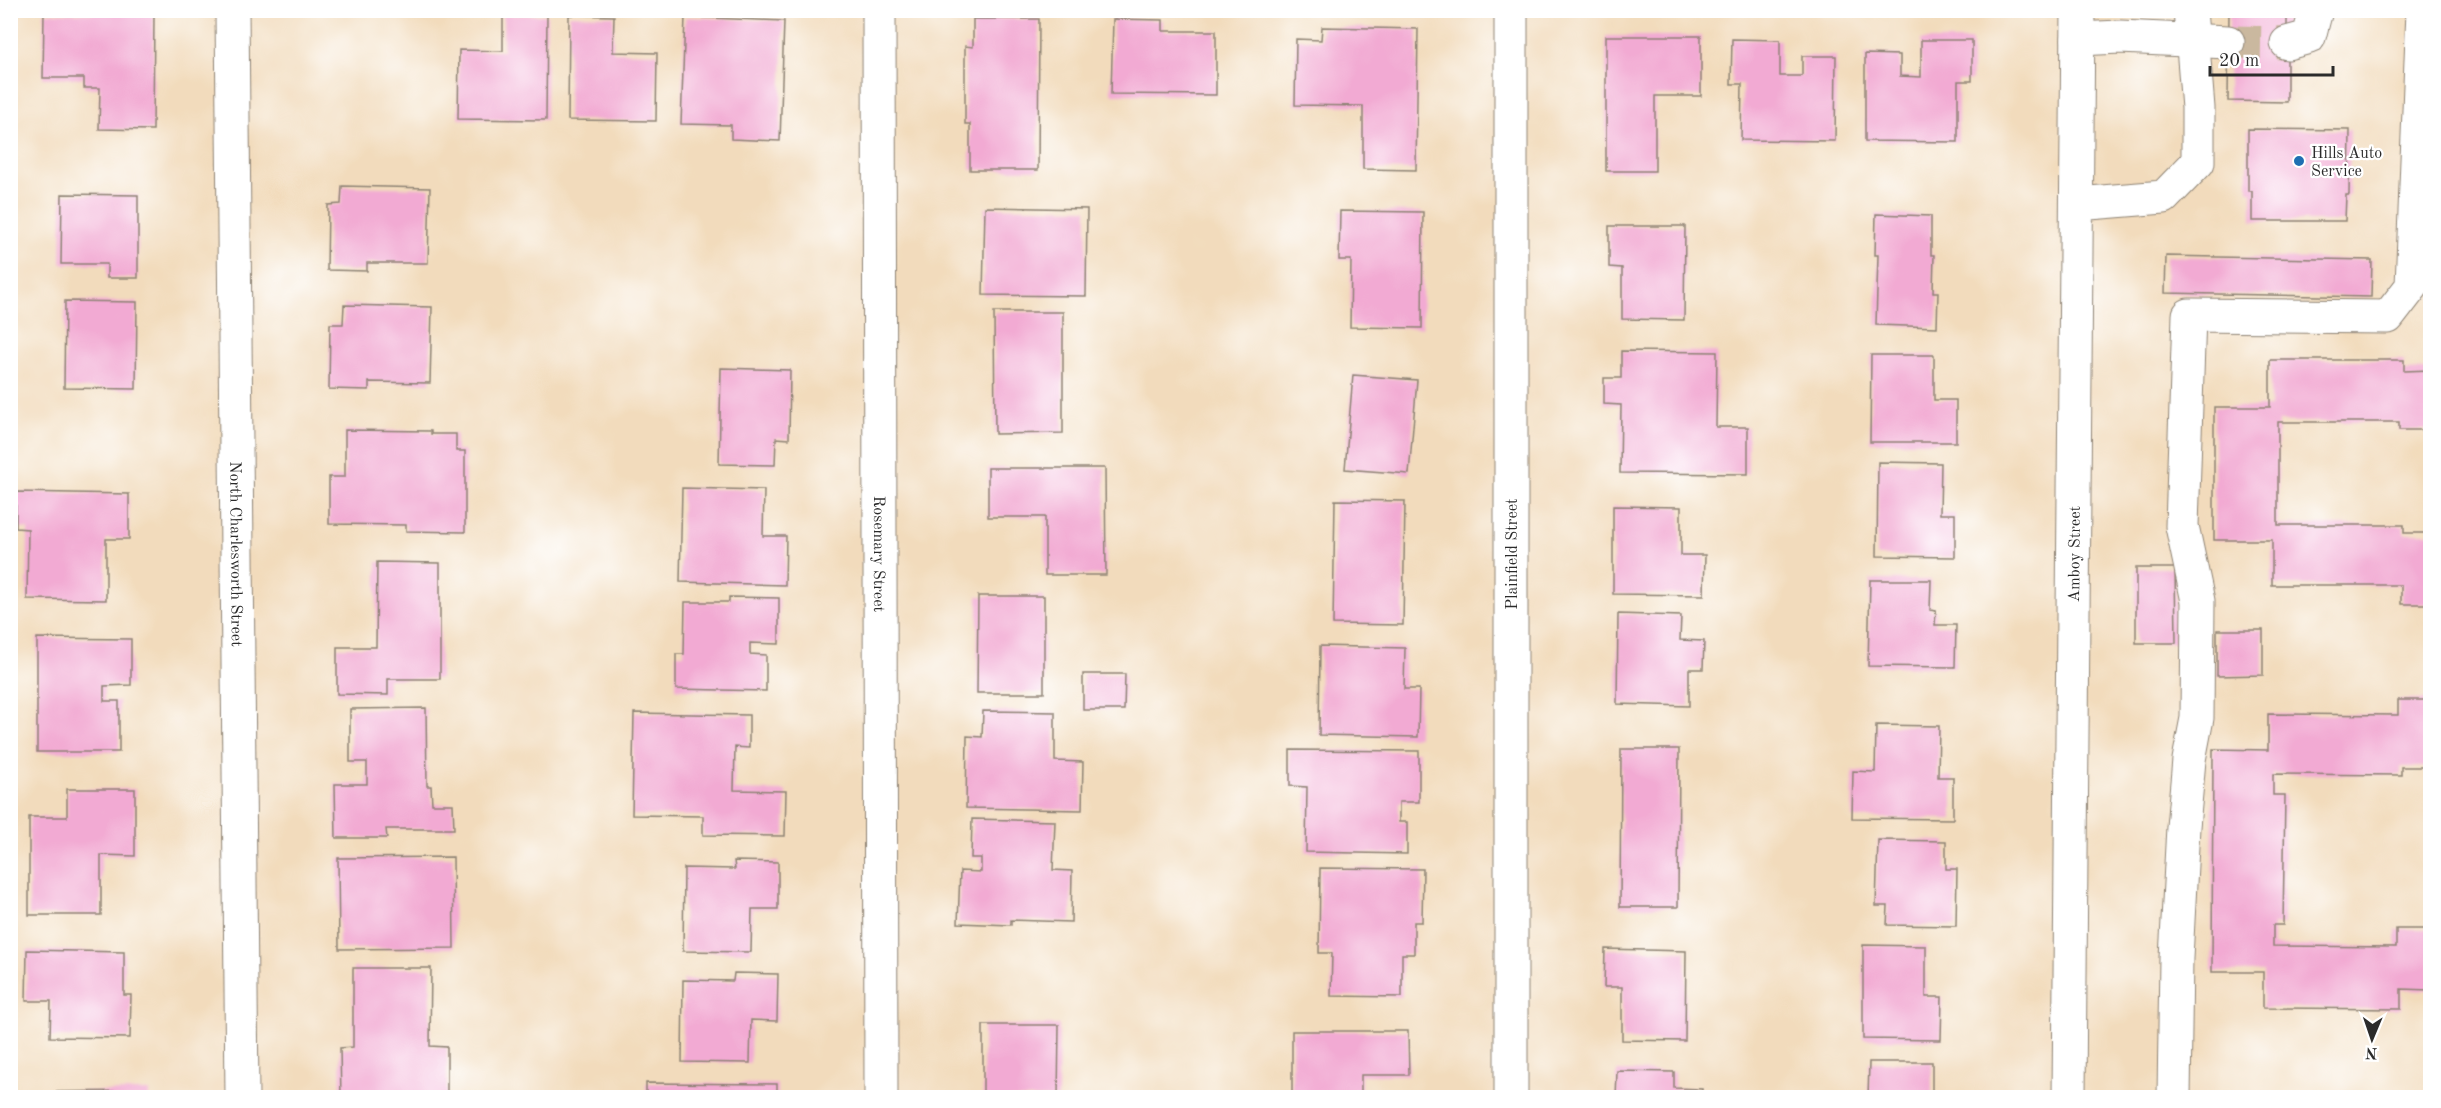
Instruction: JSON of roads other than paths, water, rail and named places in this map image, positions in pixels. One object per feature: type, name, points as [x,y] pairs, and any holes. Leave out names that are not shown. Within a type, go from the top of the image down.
[{"type":"street","name":"North Charlesworth Street","points":[[232,10],[242,1098]]},
{"type":"street","name":"Rosemary Street","points":[[879,10],[881,1098]]},
{"type":"street","name":"Plainfield Street","points":[[1511,10],[1511,1098]]},
{"type":"street","points":[[2287,43],[2309,37],[2316,10]]},
{"type":"street","points":[[2174,1098],[2176,958],[2183,827],[2189,760],[2197,718],[2198,601],[2182,526],[2189,315],[2388,317],[2406,294],[2412,286],[2423,10]]},
{"type":"street","points":[[2078,25],[2191,25],[2228,42]]},
{"type":"street","name":"Amboy Street","points":[[2069,1098],[2078,25]]},
{"type":"street","points":[[2077,204],[2164,197],[2199,162],[2198,108],[2191,25]]},
{"type":"tunnel","points":[[2228,42],[2287,43]]},
{"type":"place","name":"Hills Auto Service","points":[[2299,161]]}]
